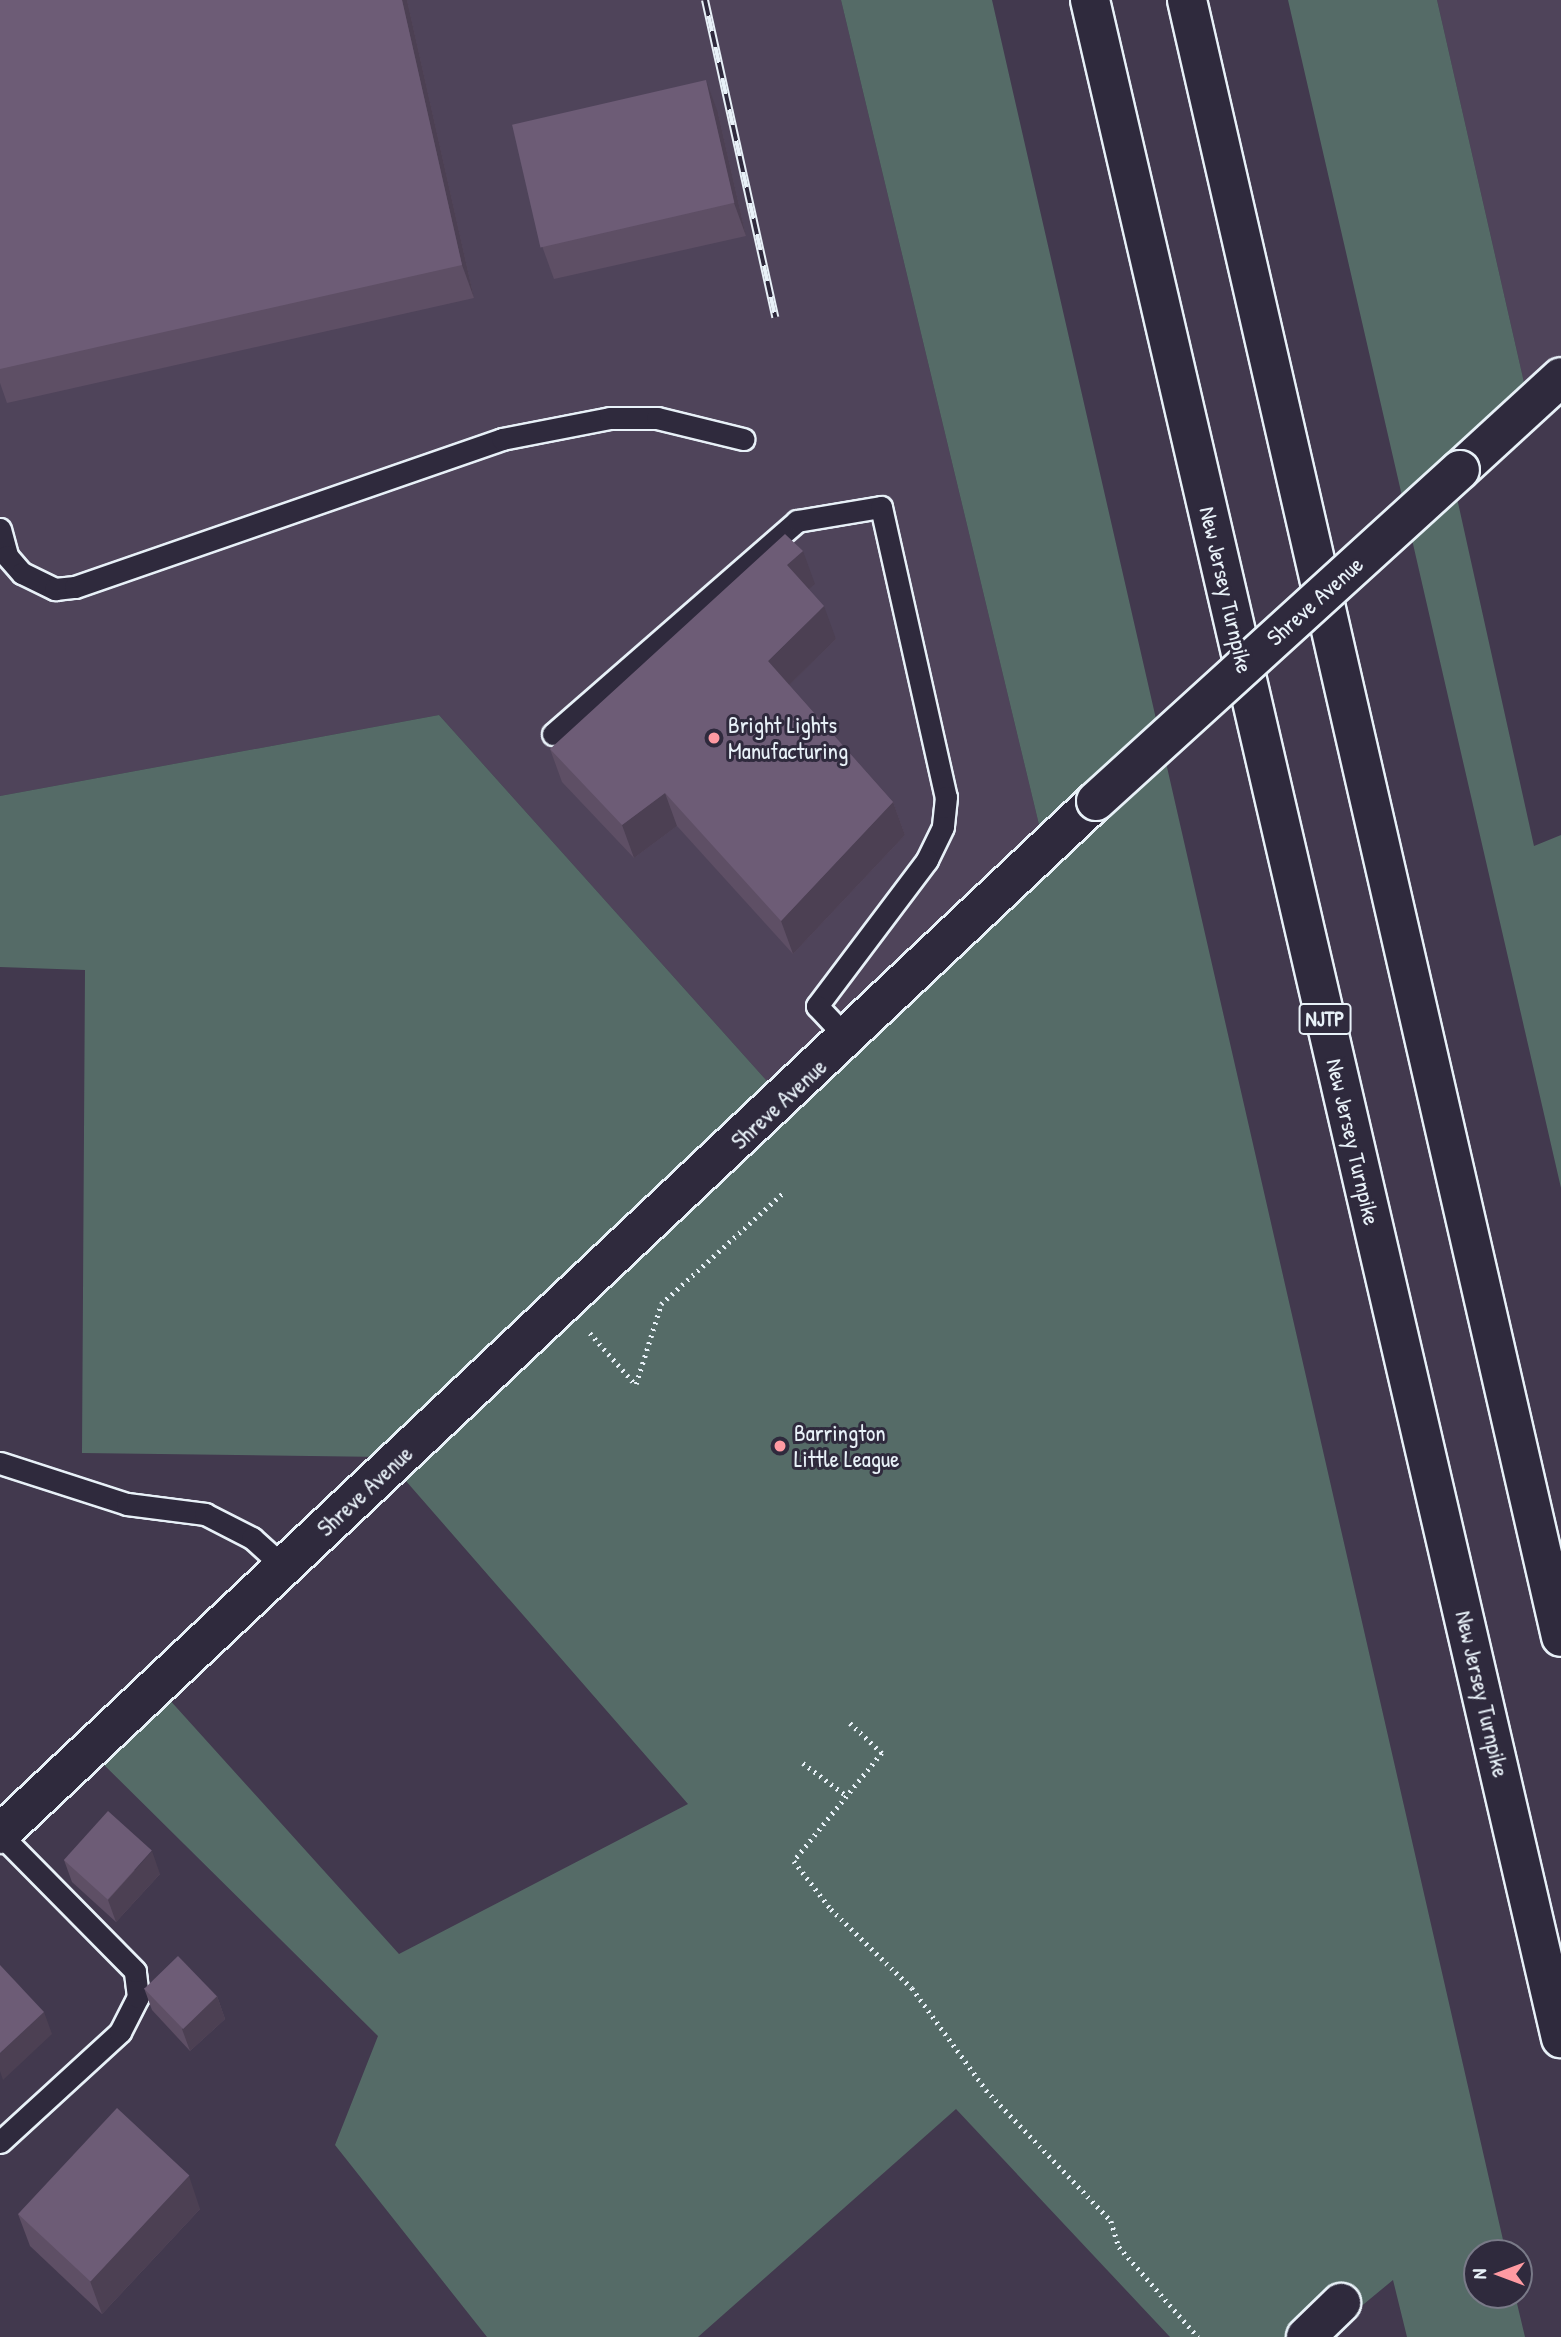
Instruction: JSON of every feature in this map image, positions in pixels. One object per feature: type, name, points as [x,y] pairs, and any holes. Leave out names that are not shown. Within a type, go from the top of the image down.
[{"type":"main road","name":"New Jersey Turnpike","points":[[1090,0],[1561,2038]]},
{"type":"main road","points":[[1188,0],[1561,1637]]},
{"type":"main road","name":"Shreve Avenue","points":[[0,1834],[848,1040],[1096,801],[1561,377]]},
{"type":"main road","points":[[1306,2337],[1341,2303]]},
{"type":"lane","points":[[0,529],[7,556],[22,573],[55,589],[75,587],[502,439],[610,418],[657,418],[743,439]]},
{"type":"lane","points":[[553,734],[797,522],[881,507],[946,797],[943,827],[927,860],[817,1006],[848,1040]]},
{"type":"lane","points":[[0,1463],[127,1504],[205,1514],[252,1538],[284,1567]]},
{"type":"lane","points":[[0,1834],[135,1971],[138,1997],[120,2032],[0,2142]]},
{"type":"path","points":[[588,1331],[636,1384],[661,1304],[783,1193]]},
{"type":"path","points":[[850,1723],[882,1753],[794,1861],[831,1909],[912,1988],[986,2090],[1111,2221],[1119,2247],[1198,2337]]},
{"type":"path","points":[[803,1763],[847,1796]]},
{"type":"shaded area","points":[[0,0],[841,0],[1047,858],[783,1099],[439,715],[0,796]]},
{"type":"shaded area","points":[[1437,0],[1561,0],[1561,369],[1528,400]]},
{"type":"green space","points":[[841,0],[992,0],[1503,2239],[1463,2239],[1463,2309],[1518,2309],[1525,2337],[1407,2337],[1393,2280],[1324,2337],[1170,2337],[956,2109],[698,2337],[487,2337],[335,2145],[378,2036],[89,1750],[158,1687],[399,1954],[688,1804],[385,1457],[82,1453],[85,970],[0,967],[0,796],[439,715],[783,1099],[1047,858]]},
{"type":"green space","points":[[1288,0],[1437,0],[1528,400],[1453,480],[1534,846],[1561,835],[1561,1188]]},
{"type":"building","points":[[0,0],[402,0],[462,265],[0,369]]},
{"type":"building","points":[[706,80],[734,203],[540,248],[512,125]]},
{"type":"building","name":"Bright Lights Manufacturing","points":[[785,534],[803,551],[787,565],[824,606],[768,661],[893,802],[781,921],[665,793],[622,825],[550,749]]},
{"type":"building","points":[[108,1811],[152,1850],[108,1900],[64,1860]]},
{"type":"building","points":[[178,1956],[217,1996],[183,2029],[144,1989]]},
{"type":"building","points":[[0,1965],[44,2012],[0,2053]]},
{"type":"building","points":[[117,2108],[189,2176],[91,2282],[18,2214]]},
{"type":"railway","points":[[705,0],[775,317]]},
{"type":"place","name":"Bright Lights Manufacturing","points":[[714,738]]},
{"type":"place","name":"Barrington Little League","points":[[780,1446]]}]
